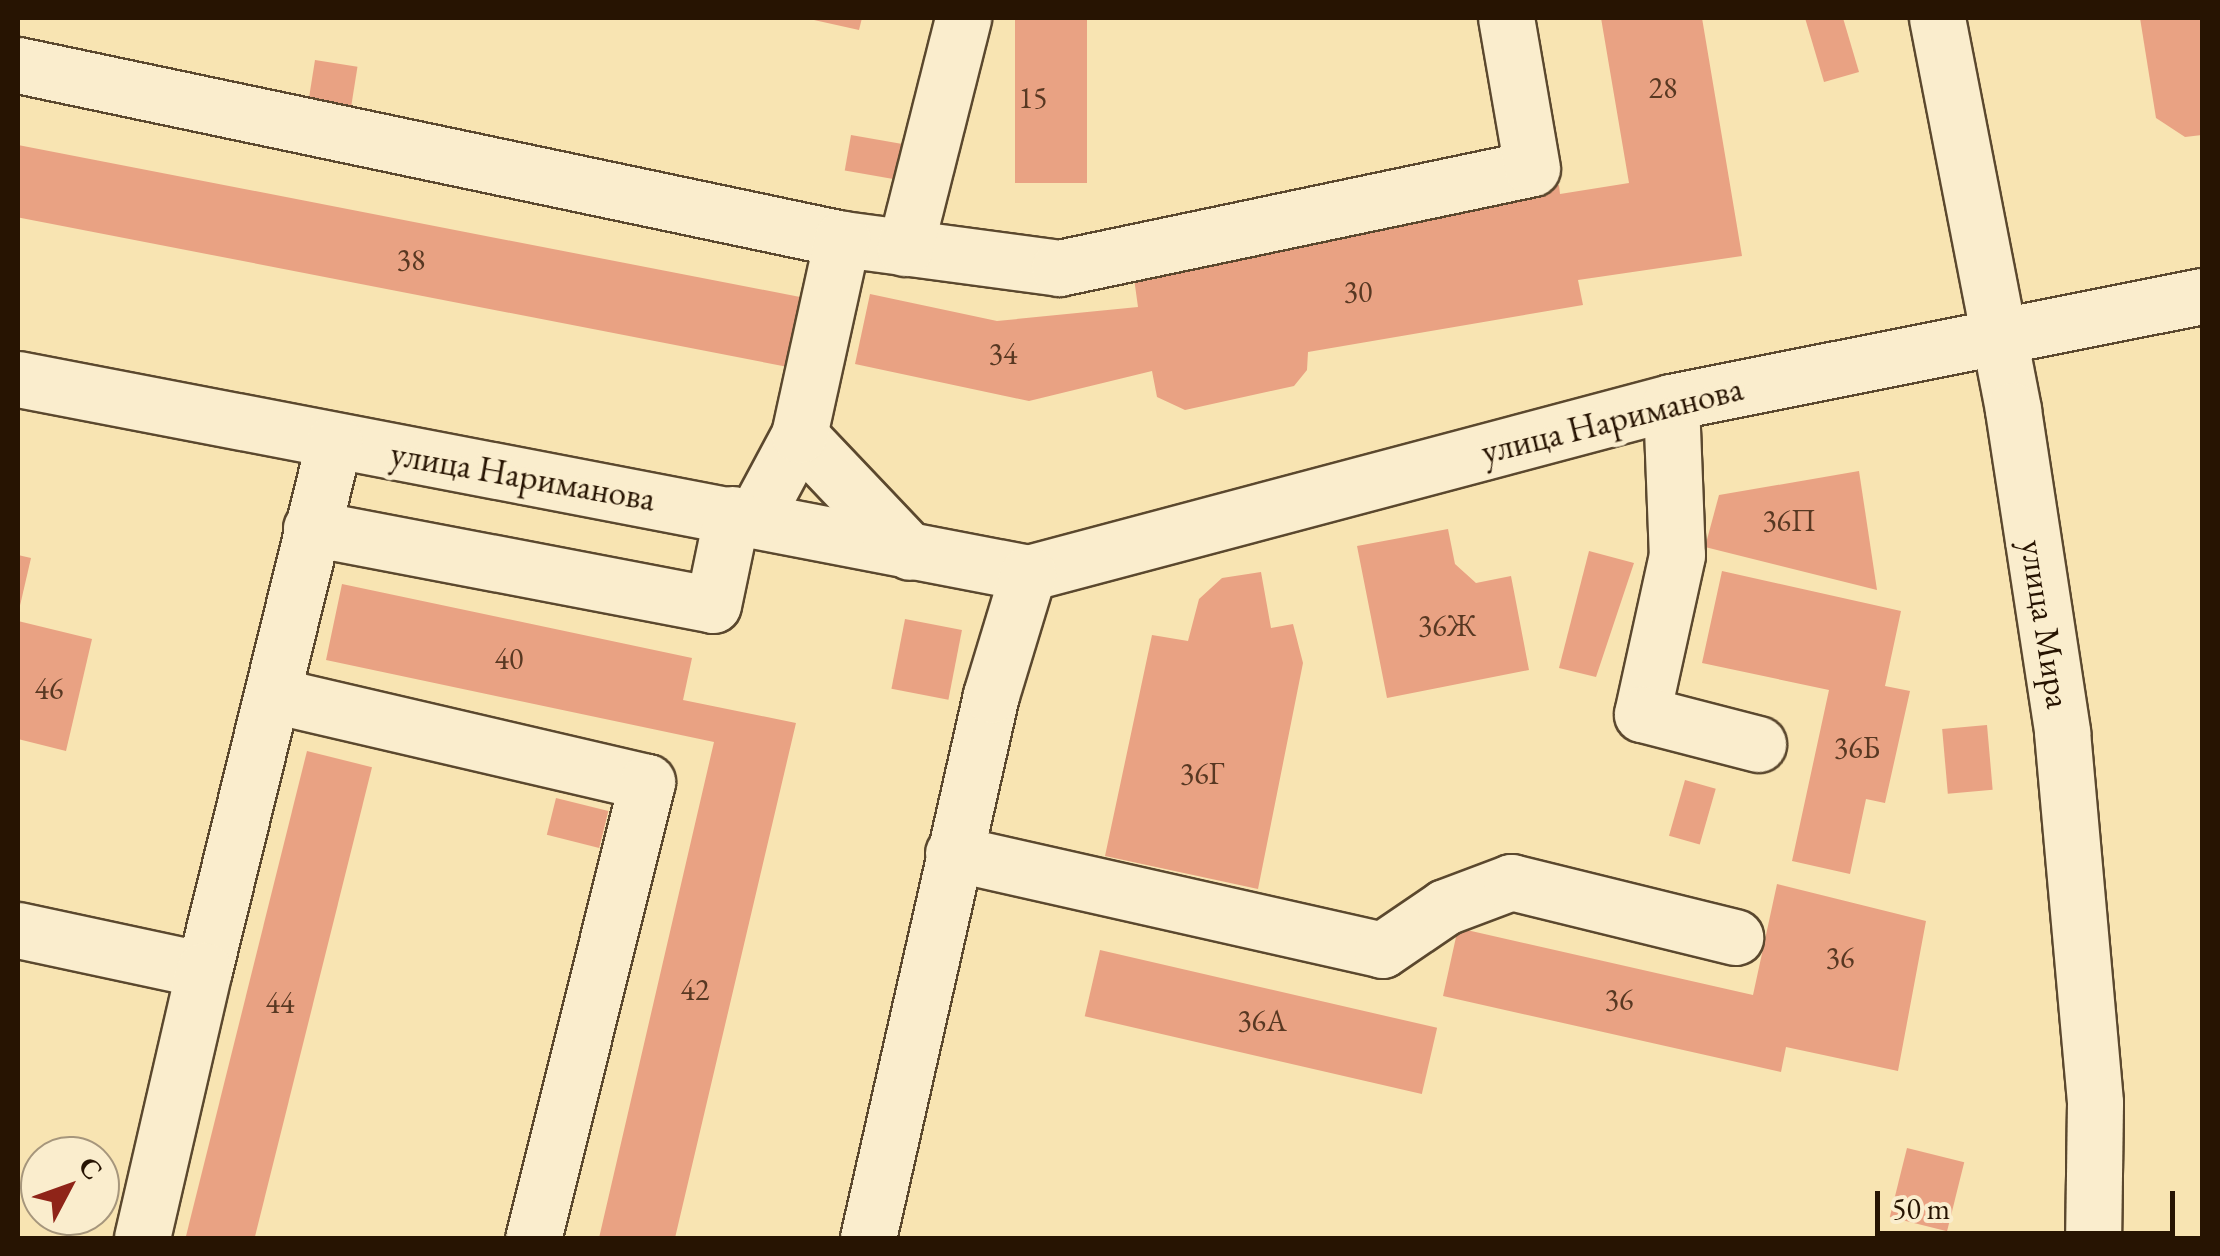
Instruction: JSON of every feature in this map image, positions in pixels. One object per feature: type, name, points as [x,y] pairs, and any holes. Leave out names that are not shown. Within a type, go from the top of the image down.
[{"type":"street","points":[[905,248],[963,18]]},
{"type":"street","points":[[18,66],[842,239],[1058,268],[1532,168],[1506,18]]},
{"type":"street","name":"улица Мира","points":[[1936,18],[1999,334],[2082,912],[2094,1102],[2093,1238]]},
{"type":"street","points":[[312,528],[714,604],[743,516],[799,436],[842,239]]},
{"type":"street","name":"улица Нариманова","points":[[18,378],[1028,573],[1670,402],[2202,296]]},
{"type":"street","points":[[1670,402],[1677,555],[1642,714],[1758,744]]},
{"type":"street","points":[[799,436],[910,552]]},
{"type":"street","points":[[142,1238],[334,442]]},
{"type":"street","points":[[868,1238],[954,853],[1028,573]]},
{"type":"street","points":[[273,696],[647,782],[533,1238]]},
{"type":"street","points":[[954,853],[1382,950],[1445,907],[1511,882],[1735,936]]},
{"type":"street","points":[[18,930],[204,970]]},
{"type":"building","points":[[805,18],[862,18],[859,30]]},
{"type":"building","points":[[1015,18],[1087,18],[1087,183],[1015,183]]},
{"type":"building","points":[[1601,18],[1702,18],[1742,256],[1578,280],[1583,305],[1308,352],[1307,370],[1294,386],[1185,410],[1157,397],[1152,371],[1029,401],[855,364],[870,294],[997,321],[1138,307],[1133,271],[1559,185],[1560,194],[1629,183]]},
{"type":"building","points":[[1805,18],[1843,18],[1859,72],[1824,82]]},
{"type":"building","points":[[2140,18],[2202,18],[2202,135],[2185,137],[2156,118]]},
{"type":"building","points":[[315,60],[357,67],[351,106],[309,100]]},
{"type":"building","points":[[851,135],[908,145],[902,181],[845,170]]},
{"type":"building","points":[[18,145],[805,298],[792,368],[18,217]]},
{"type":"building","points":[[1859,471],[1877,590],[1705,547],[1719,495]]},
{"type":"building","points":[[1448,529],[1455,564],[1476,583],[1511,576],[1529,670],[1387,698],[1357,546]]},
{"type":"building","points":[[1589,551],[1634,563],[1596,677],[1559,668]]},
{"type":"building","points":[[18,555],[31,558],[19,610],[18,610]]},
{"type":"building","points":[[1722,571],[1901,611],[1885,686],[1910,691],[1885,803],[1866,799],[1850,874],[1792,861],[1829,690],[1702,663]]},
{"type":"building","points":[[1261,572],[1271,628],[1293,624],[1303,663],[1258,889],[1105,856],[1152,635],[1188,641],[1199,599],[1222,578]]},
{"type":"building","points":[[342,584],[692,658],[683,700],[796,723],[675,1238],[599,1238],[714,742],[326,660]]},
{"type":"building","points":[[905,619],[962,630],[948,700],[891,689]]},
{"type":"building","points":[[18,621],[92,639],[66,751],[18,739]]},
{"type":"building","points":[[1987,725],[1993,790],[1948,794],[1942,729]]},
{"type":"building","points":[[307,751],[372,767],[255,1238],[186,1237]]},
{"type":"building","points":[[1685,780],[1716,789],[1700,845],[1669,836]]},
{"type":"building","points":[[556,798],[608,811],[599,848],[547,835]]},
{"type":"building","points":[[1777,884],[1926,921],[1898,1071],[1786,1047],[1781,1072],[1443,996],[1458,928],[1753,995]]},
{"type":"building","points":[[1100,950],[1437,1028],[1422,1094],[1085,1016]]},
{"type":"building","points":[[1907,1148],[1964,1162],[1947,1231],[1890,1217]]}]
